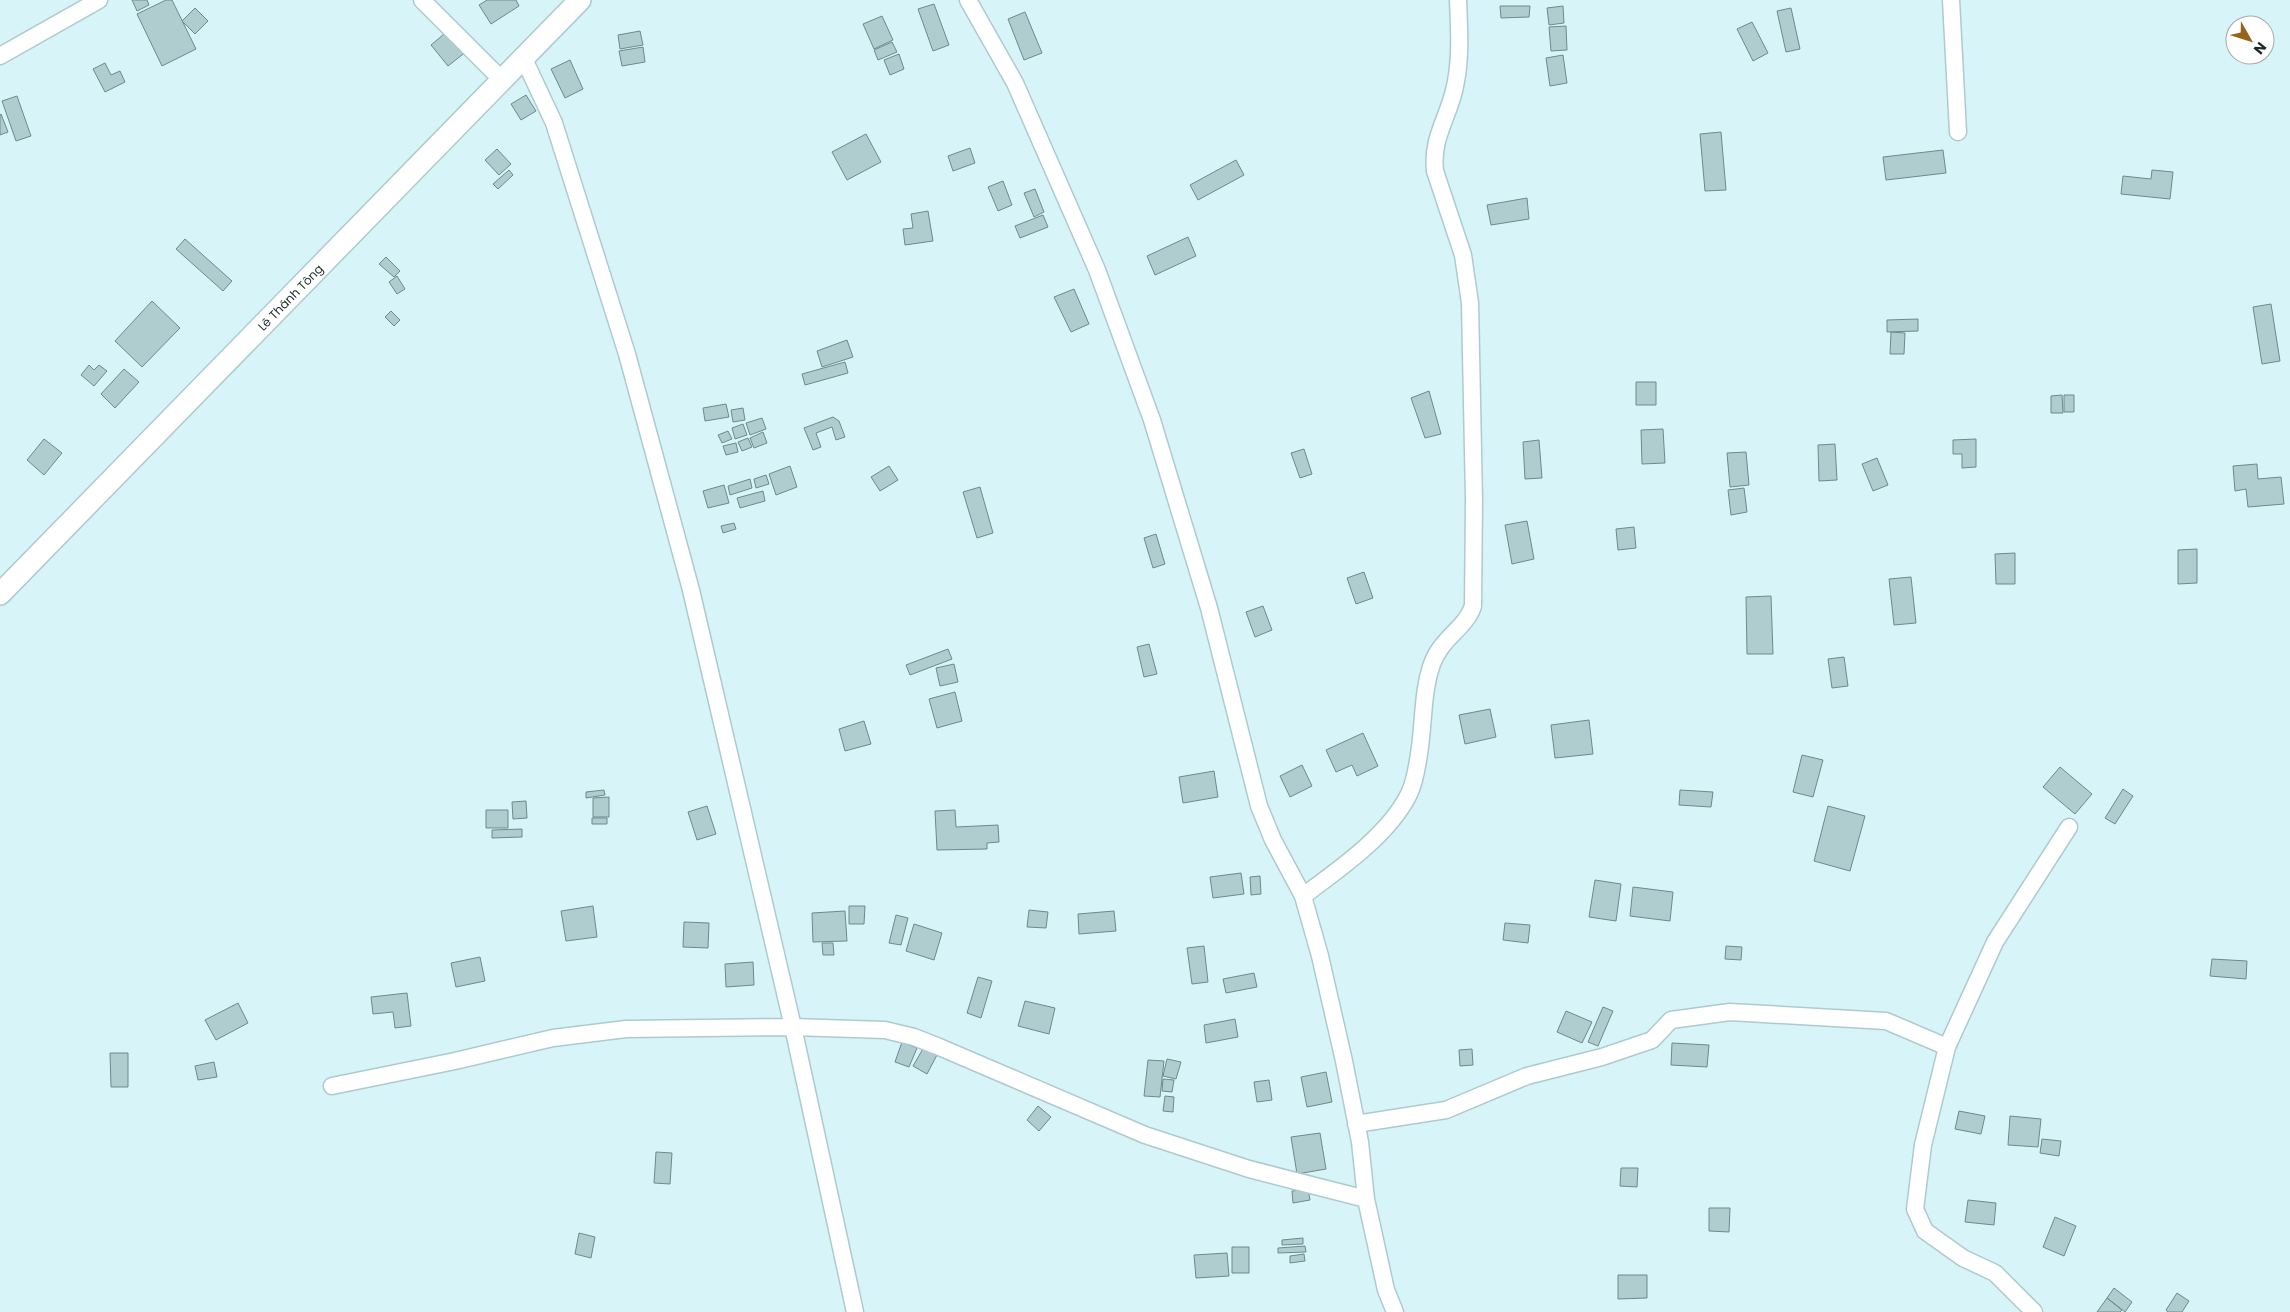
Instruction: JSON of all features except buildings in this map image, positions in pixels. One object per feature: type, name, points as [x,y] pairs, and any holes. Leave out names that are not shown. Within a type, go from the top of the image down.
[{"type":"street","points":[[0,56],[99,0]]},
{"type":"street","points":[[422,0],[503,81]]},
{"type":"street","name":"Lê Thánh Tông","points":[[0,594],[580,0]]},
{"type":"street","points":[[968,0],[1015,83],[1100,279],[1152,420],[1209,608],[1260,806],[1273,840],[1303,896],[1320,956],[1356,1124],[1366,1199],[1386,1290],[1395,1312]]},
{"type":"street","points":[[1303,896],[1352,860],[1394,818],[1409,794],[1416,773],[1427,679],[1432,662],[1445,640],[1467,618],[1473,606],[1474,500],[1470,303],[1462,255],[1435,171],[1433,157],[1434,144],[1457,80],[1458,0]]},
{"type":"street","points":[[1951,0],[1958,132]]},
{"type":"street","points":[[524,59],[554,124],[627,354],[691,590],[793,1027],[855,1312]]},
{"type":"street","points":[[2034,1312],[1995,1273],[1963,1258],[1925,1231],[1915,1209],[1923,1145],[1947,1047],[1995,942],[2068,827]]},
{"type":"street","points":[[1356,1124],[1446,1110],[1527,1076],[1602,1057],[1652,1040],[1671,1020],[1730,1012],[1886,1022],[1947,1047]]},
{"type":"street","points":[[332,1086],[455,1061],[553,1038],[592,1032],[626,1029],[793,1027],[885,1030],[914,1037],[1053,1094],[1145,1135],[1249,1169],[1366,1199]]}]
